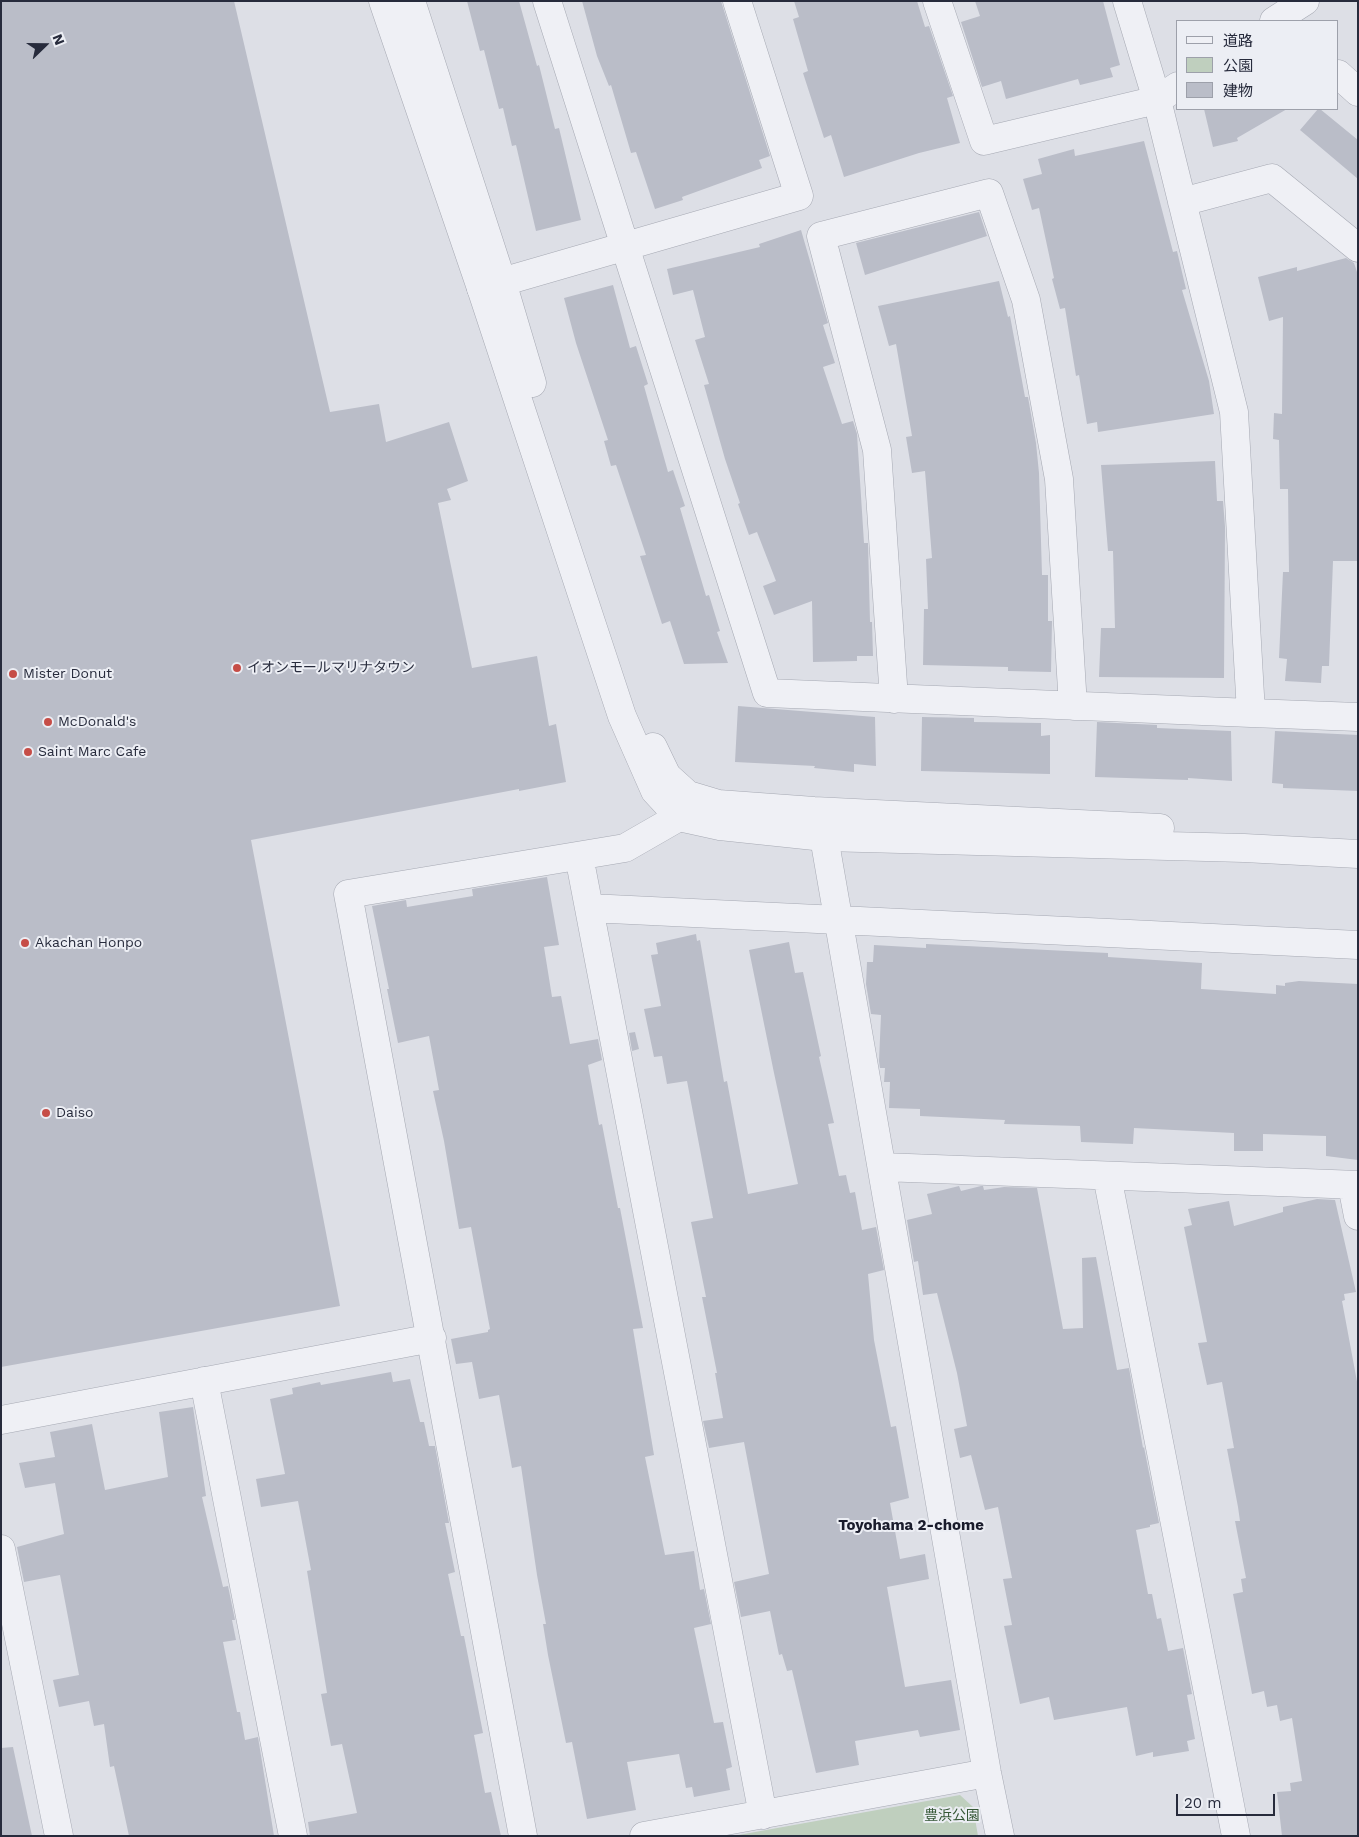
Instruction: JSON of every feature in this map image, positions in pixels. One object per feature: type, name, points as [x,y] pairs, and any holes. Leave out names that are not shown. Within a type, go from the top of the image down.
[{"type":"street","points":[[383,1],[543,420],[624,670],[651,744],[667,776],[688,795],[718,804],[814,811],[1358,837]]},
{"type":"street","points":[[411,1],[491,285],[622,716],[655,791],[678,817],[720,826],[824,837],[1244,848],[1358,854]]},
{"type":"street","points":[[547,1],[767,693],[1358,717]]},
{"type":"street","points":[[491,285],[799,196],[737,1]]},
{"type":"street","points":[[936,1],[984,141],[1168,93]]},
{"type":"street","points":[[1127,1],[1168,93],[1182,202],[1234,412],[1251,713]]},
{"type":"street","points":[[1339,75],[1358,92]]},
{"type":"street","points":[[1182,202],[1272,178],[1358,248]]},
{"type":"street","points":[[894,699],[877,450],[821,236],[989,194],[1026,300],[1058,479],[1073,706]]},
{"type":"street","points":[[524,1836],[348,894],[625,848],[678,817]]},
{"type":"street","points":[[824,837],[987,1773],[1000,1836]]},
{"type":"street","points":[[579,856],[762,1816]]},
{"type":"street","points":[[589,908],[1358,945]]},
{"type":"street","points":[[882,1167],[1355,1185],[1358,1216]]},
{"type":"street","points":[[1107,1176],[1236,1836]]},
{"type":"street","points":[[1,1420],[432,1338]]},
{"type":"street","points":[[204,1381],[293,1836]]},
{"type":"street","points":[[1,1549],[59,1836]]},
{"type":"street","points":[[644,1836],[762,1816],[987,1773]]},
{"type":"green space","name":"豊浜公園","points":[[960,1795],[973,1807],[978,1836],[733,1836]]},
{"type":"building","name":"イオンモールマリナタウン","points":[[1,1],[234,1],[330,412],[379,404],[386,442],[449,422],[468,481],[447,489],[451,500],[438,503],[472,668],[537,656],[549,726],[556,724],[566,782],[519,791],[519,789],[251,840],[340,1306],[1,1367]]},
{"type":"building","points":[[467,1],[519,1],[537,66],[539,65],[555,129],[559,128],[581,220],[536,231],[516,145],[512,146],[503,108],[499,109],[484,50],[480,51]]},
{"type":"building","points":[[582,1],[721,1],[770,156],[759,160],[762,168],[682,197],[683,200],[655,209],[636,152],[631,153],[611,85],[609,86],[597,56]]},
{"type":"building","points":[[794,1],[917,1],[925,27],[929,26],[953,96],[947,98],[960,143],[919,153],[844,177],[831,135],[824,138],[803,73],[808,71],[793,19],[799,17]]},
{"type":"building","points":[[975,1],[1103,1],[1120,65],[1110,68],[1113,77],[1080,85],[1078,79],[1006,99],[1001,81],[982,87],[961,22],[980,16]]},
{"type":"building","points":[[1204,110],[1285,110],[1237,138],[1238,141],[1213,147]]},
{"type":"building","points":[[1317,110],[1321,110],[1358,140],[1358,179],[1300,130]]},
{"type":"building","points":[[1144,141],[1173,252],[1177,251],[1186,289],[1182,290],[1209,381],[1214,414],[1098,432],[1097,422],[1087,424],[1079,375],[1076,376],[1065,308],[1060,309],[1052,279],[1054,278],[1039,208],[1032,210],[1023,179],[1042,174],[1038,159],[1074,149],[1075,156]]},
{"type":"building","points":[[979,212],[987,236],[865,275],[856,243]]},
{"type":"building","points":[[801,230],[828,323],[823,325],[835,363],[823,367],[842,424],[853,421],[857,434],[864,543],[868,543],[873,656],[857,656],[857,661],[813,662],[812,601],[774,615],[763,586],[776,581],[757,532],[749,535],[738,504],[740,503],[725,459],[704,385],[709,384],[695,340],[705,337],[693,290],[673,295],[667,269],[760,247],[759,244]]},
{"type":"building","points":[[1346,258],[1354,263],[1358,275],[1358,561],[1333,561],[1329,666],[1322,666],[1321,683],[1285,681],[1287,659],[1279,658],[1283,572],[1289,572],[1288,489],[1280,489],[1279,440],[1273,439],[1274,413],[1282,414],[1283,317],[1269,321],[1258,277],[1297,267],[1297,271]]},
{"type":"building","points":[[999,281],[1008,317],[1010,316],[1025,397],[1028,397],[1036,443],[1039,473],[1042,575],[1048,575],[1048,621],[1052,621],[1051,672],[1008,671],[1008,667],[923,665],[924,609],[928,609],[926,559],[932,558],[925,471],[912,473],[906,437],[912,436],[896,344],[889,346],[878,306]]},
{"type":"building","points":[[613,285],[630,348],[636,346],[648,384],[644,386],[668,472],[673,470],[685,506],[680,508],[706,596],[709,595],[720,631],[717,632],[728,663],[684,664],[670,621],[662,624],[640,556],[646,555],[616,465],[611,466],[604,441],[608,440],[576,343],[564,298]]},
{"type":"building","points":[[1215,461],[1217,501],[1223,501],[1225,527],[1224,678],[1099,677],[1101,628],[1115,628],[1113,551],[1108,551],[1101,465]]},
{"type":"building","points":[[738,706],[875,717],[876,766],[854,764],[854,772],[814,768],[815,766],[735,762]]},
{"type":"building","points":[[922,717],[974,718],[974,722],[1041,723],[1041,736],[1050,735],[1050,774],[921,771]]},
{"type":"building","points":[[1097,722],[1157,725],[1157,728],[1231,731],[1232,781],[1188,778],[1188,780],[1095,777]]},
{"type":"building","points":[[1275,731],[1358,735],[1358,791],[1283,788],[1283,784],[1272,783]]},
{"type":"building","points":[[547,877],[559,945],[544,947],[552,997],[561,996],[570,1044],[598,1039],[602,1060],[588,1065],[599,1125],[602,1124],[618,1208],[620,1208],[643,1328],[633,1329],[654,1455],[645,1457],[665,1555],[694,1551],[700,1590],[704,1589],[711,1624],[694,1628],[714,1723],[723,1722],[732,1767],[726,1769],[730,1790],[694,1797],[692,1787],[686,1788],[679,1754],[627,1762],[636,1810],[587,1819],[572,1742],[566,1743],[548,1655],[543,1624],[546,1624],[521,1466],[512,1468],[499,1395],[479,1399],[472,1362],[456,1364],[451,1339],[488,1332],[490,1329],[471,1227],[459,1229],[444,1141],[433,1091],[439,1090],[429,1036],[398,1043],[372,906],[406,900],[407,907],[473,896],[472,889]]},
{"type":"building","points":[[696,934],[697,941],[700,940],[724,1082],[727,1081],[748,1194],[798,1184],[749,950],[789,942],[795,973],[803,972],[834,1123],[828,1124],[839,1176],[846,1175],[850,1193],[855,1192],[862,1230],[876,1227],[884,1270],[868,1274],[874,1340],[891,1427],[896,1426],[909,1498],[890,1503],[900,1559],[925,1554],[929,1579],[887,1587],[905,1687],[951,1680],[960,1730],[920,1737],[918,1730],[855,1741],[859,1765],[816,1773],[792,1670],[787,1671],[782,1654],[779,1655],[770,1611],[741,1617],[734,1582],[769,1574],[744,1442],[709,1448],[703,1421],[723,1418],[715,1373],[717,1373],[702,1297],[706,1297],[691,1222],[713,1218],[687,1081],[667,1084],[662,1056],[654,1057],[644,1009],[661,1006],[651,955],[658,954],[656,943]]},
{"type":"building","points":[[926,944],[1108,953],[1108,957],[1202,963],[1201,989],[1276,994],[1276,985],[1285,986],[1285,983],[1299,981],[1358,984],[1358,1160],[1326,1156],[1326,1136],[1263,1134],[1263,1151],[1234,1151],[1234,1133],[1134,1128],[1133,1144],[1081,1142],[1080,1126],[1004,1124],[1005,1120],[920,1116],[920,1109],[889,1108],[890,1082],[884,1082],[885,1068],[880,1068],[879,1061],[881,1015],[871,1014],[866,984],[867,962],[873,962],[874,945],[926,948]]},
{"type":"building","points":[[635,1032],[639,1049],[632,1051],[629,1033]]},
{"type":"building","points":[[959,1186],[961,1191],[981,1186],[983,1186],[984,1190],[1004,1187],[1037,1188],[1063,1329],[1083,1328],[1082,1258],[1096,1257],[1117,1370],[1129,1368],[1159,1523],[1136,1530],[1148,1594],[1152,1594],[1157,1619],[1161,1618],[1168,1651],[1183,1648],[1192,1694],[1187,1695],[1195,1739],[1187,1741],[1189,1751],[1153,1757],[1153,1752],[1136,1756],[1127,1707],[1054,1720],[1049,1697],[1020,1704],[1004,1626],[1012,1625],[1003,1579],[1012,1578],[998,1507],[985,1510],[971,1455],[960,1458],[954,1429],[967,1426],[957,1373],[937,1293],[923,1295],[918,1261],[914,1262],[907,1220],[932,1214],[927,1194]]},
{"type":"building","points":[[1317,1199],[1335,1200],[1356,1292],[1344,1294],[1345,1300],[1342,1301],[1358,1387],[1358,1836],[1282,1836],[1277,1792],[1291,1791],[1290,1783],[1302,1781],[1292,1718],[1280,1721],[1277,1705],[1267,1707],[1264,1691],[1252,1694],[1233,1594],[1243,1592],[1241,1579],[1246,1578],[1235,1521],[1240,1521],[1227,1449],[1234,1448],[1222,1382],[1207,1385],[1198,1343],[1207,1342],[1184,1227],[1192,1225],[1188,1209],[1229,1201],[1234,1226],[1283,1212],[1283,1207]]},
{"type":"building","points":[[391,1372],[393,1382],[410,1379],[420,1422],[424,1422],[429,1446],[435,1446],[449,1523],[445,1523],[455,1572],[448,1574],[461,1636],[464,1636],[483,1733],[474,1735],[485,1793],[491,1792],[501,1836],[310,1836],[308,1822],[357,1813],[342,1744],[331,1746],[321,1694],[327,1693],[307,1571],[311,1570],[298,1501],[261,1507],[256,1479],[285,1474],[270,1399],[293,1394],[292,1388],[320,1382],[321,1385]]},
{"type":"building","points":[[193,1407],[206,1496],[202,1497],[223,1587],[228,1586],[235,1620],[232,1620],[236,1640],[223,1642],[237,1712],[240,1712],[245,1740],[258,1737],[274,1836],[129,1836],[114,1766],[110,1767],[104,1724],[94,1726],[89,1701],[59,1707],[53,1680],[79,1675],[60,1575],[24,1582],[17,1547],[64,1534],[55,1483],[25,1488],[19,1463],[55,1457],[50,1432],[92,1424],[105,1490],[168,1477],[159,1412]]},
{"type":"building","points":[[13,1747],[32,1836],[1,1836],[1,1748]]},
{"type":"place","name":"イオンモールマリナタウン","points":[[237,668]]},
{"type":"place","name":"Mister Donut","points":[[13,674]]},
{"type":"place","name":"McDonald's","points":[[48,722]]},
{"type":"place","name":"Saint Marc Cafe","points":[[28,752]]},
{"type":"place","name":"Akachan Honpo","points":[[25,943]]},
{"type":"place","name":"Daiso","points":[[46,1113]]},
{"type":"district","name":"Toyohama 2-chome","points":[[911,1526]]}]
